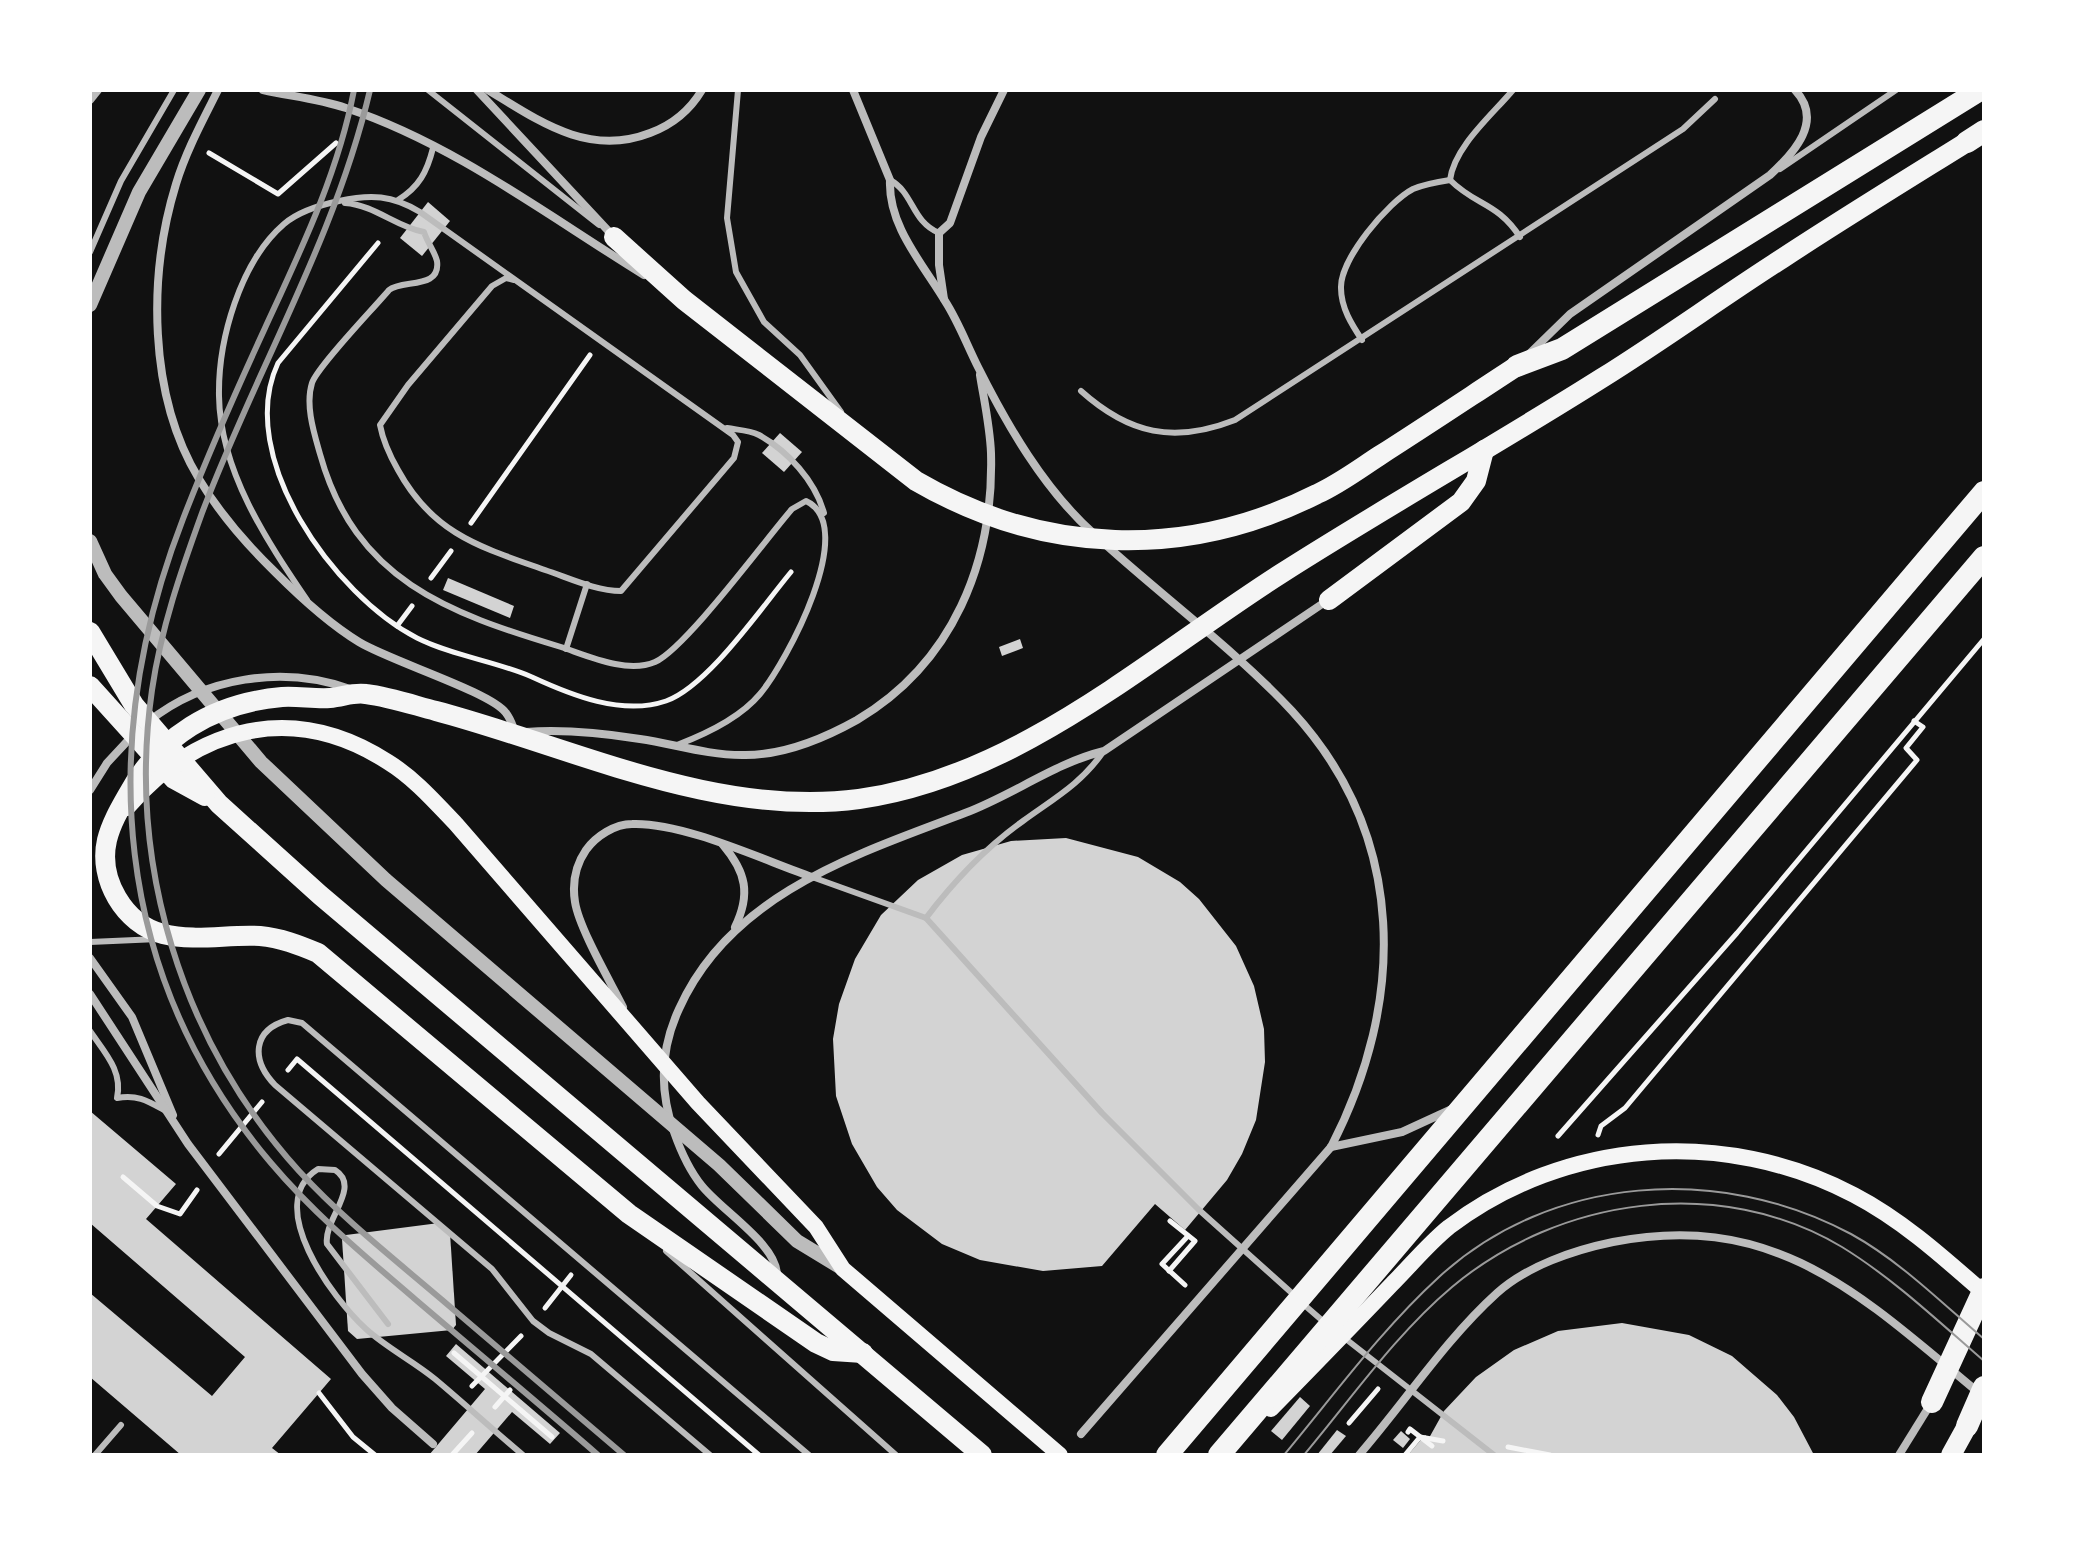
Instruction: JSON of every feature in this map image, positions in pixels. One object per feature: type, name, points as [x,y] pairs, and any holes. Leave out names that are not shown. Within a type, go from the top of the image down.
[{"type":"highway","points":[[1517,366],[1562,349],[1980,90]]},
{"type":"highway","points":[[1167,1455],[1984,492]]},
{"type":"highway","points":[[1219,1455],[1984,557]]},
{"type":"highway","points":[[1932,1402],[1984,1291]]},
{"type":"highway","points":[[1967,1426],[1984,1387]]},
{"type":"main road","points":[[863,1353],[833,1351],[816,1343],[629,1214],[318,953],[262,936],[185,937],[158,933],[127,911],[112,890],[105,846],[113,821],[136,789],[157,750],[173,736],[226,709],[294,696],[332,698],[359,692],[516,733],[711,791],[808,802],[907,791],[953,777],[1010,751],[1078,709],[1283,573],[1606,376],[1785,257],[1976,136]]},
{"type":"main road","points":[[614,237],[684,300],[916,481],[949,500],[1028,530],[1081,539],[1136,540],[1208,534],[1267,517],[1320,493],[1517,366]]},
{"type":"main road","points":[[1329,600],[1461,502],[1476,481],[1484,450]]},
{"type":"main road","points":[[90,632],[134,705],[219,804],[320,895],[777,1278],[982,1455]]},
{"type":"main road","points":[[90,686],[98,701],[174,779],[219,804]]},
{"type":"main road","points":[[136,789],[192,750],[248,730],[275,728],[325,734],[359,746],[390,763],[424,790],[628,1019],[698,1103],[816,1227],[843,1269],[1060,1455]]},
{"type":"main road","points":[[1226,1455],[1447,1229],[1515,1185],[1596,1158],[1682,1151],[1731,1156],[1816,1178],[1864,1201],[1907,1228],[1984,1291]]},
{"type":"main road","points":[[1954,1455],[1967,1426]]},
{"type":"street","points":[[90,100],[98,90]]},
{"type":"street","points":[[90,305],[139,192],[199,90]]},
{"type":"street","points":[[218,90],[176,183],[159,277],[158,328],[165,382],[179,432],[198,477],[253,549],[316,613],[361,644],[481,695],[505,711],[516,733],[564,729],[744,755],[814,741],[881,706],[930,658],[955,623],[974,583],[984,548],[991,450],[979,370]]},
{"type":"street","points":[[263,90],[360,113],[433,148],[516,193],[684,300]]},
{"type":"street","points":[[477,90],[614,237]]},
{"type":"street","points":[[488,90],[562,133],[604,142],[639,137],[670,124],[685,113],[702,90]]},
{"type":"street","points":[[853,90],[890,180],[889,194],[896,216],[922,272],[944,299],[979,370],[1056,492],[1087,528],[1293,712],[1344,782],[1360,817],[1379,883],[1385,963],[1380,1008],[1367,1066],[1354,1102],[1331,1147],[1081,1434]]},
{"type":"street","points":[[944,299],[939,265],[939,233],[950,223],[981,137],[1004,90]]},
{"type":"street","points":[[1517,366],[1570,314],[1770,175],[1800,144],[1807,127],[1806,110],[1795,90]]},
{"type":"street","points":[[90,541],[105,574],[121,596],[261,762],[386,880],[719,1165],[797,1241],[843,1269]]},
{"type":"street","points":[[733,932],[777,896],[812,877],[915,829],[966,813],[1078,757],[1104,751],[1329,600]]},
{"type":"street","points":[[90,790],[125,741],[156,716],[179,702],[234,680],[288,678],[333,683],[359,692]]},
{"type":"street","points":[[628,1019],[575,905],[574,881],[578,861],[591,843],[608,831],[628,824],[656,825],[812,877]]},
{"type":"street","points":[[722,845],[739,864],[744,878],[743,911],[733,932],[687,991],[672,1023],[664,1057],[662,1091],[689,1169],[722,1209],[770,1251],[777,1265],[777,1278]]},
{"type":"street","points":[[90,958],[132,1017],[188,1144]]},
{"type":"street","points":[[90,994],[188,1144],[362,1374],[392,1408],[433,1444]]},
{"type":"street","points":[[1331,1147],[1402,1132],[1467,1101]]},
{"type":"street","points":[[1359,1455],[1470,1319],[1500,1290],[1561,1257],[1601,1245],[1671,1233],[1725,1237],[1816,1268],[1843,1284],[1984,1397]]},
{"type":"street","points":[[1899,1455],[1932,1402]]},
{"type":"lane","points":[[90,252],[121,181],[174,90]]},
{"type":"lane","points":[[428,90],[614,237]]},
{"type":"lane","points":[[738,90],[727,218],[736,272],[764,322],[818,376],[853,432]]},
{"type":"lane","points":[[1513,90],[1459,155],[1451,168],[1450,180],[1462,192],[1494,208],[1520,237]]},
{"type":"lane","points":[[1770,175],[1896,90]]},
{"type":"lane","points":[[1081,391],[1101,410],[1126,423],[1156,432],[1184,434],[1209,430],[1235,420],[1683,129],[1715,99]]},
{"type":"lane","points":[[398,200],[415,189],[429,165],[433,148]]},
{"type":"lane","points":[[890,180],[907,197],[921,223],[939,233]]},
{"type":"lane","points":[[1362,340],[1345,310],[1341,290],[1342,272],[1351,255],[1403,196],[1427,184],[1450,180]]},
{"type":"lane","points":[[316,613],[254,517],[224,436],[219,397],[222,360],[232,318],[254,263],[269,238],[287,222],[333,202],[366,195],[398,200],[420,212],[717,423],[738,442],[734,458],[629,585],[612,591],[460,538],[438,523],[408,488],[382,437],[380,425],[408,385],[492,286],[506,278],[514,280]]},
{"type":"lane","points":[[333,202],[373,209],[406,229],[424,232],[436,257],[435,272],[421,284],[395,285],[389,290],[313,380],[310,405],[325,471],[352,527],[373,552],[421,594],[452,611],[566,649],[621,664],[653,663],[678,644],[798,504],[806,501],[814,505],[825,526]]},
{"type":"lane","points":[[675,746],[743,710],[773,677],[804,620],[816,587],[825,526],[818,493],[800,470],[759,435],[717,423]]},
{"type":"lane","points":[[566,649],[587,584]]},
{"type":"lane","points":[[926,918],[954,881],[1021,822],[1084,778],[1104,751]]},
{"type":"lane","points":[[812,877],[926,918],[1102,1113],[1198,1209],[1316,1316],[1494,1455]]},
{"type":"lane","points":[[90,942],[185,937]]},
{"type":"lane","points":[[710,1455],[591,1354],[549,1333],[533,1321],[492,1269],[275,1085],[259,1058],[257,1046],[263,1032],[288,1020],[302,1023],[809,1455]]},
{"type":"lane","points":[[90,1031],[116,1071],[120,1083],[117,1098],[144,1098],[164,1110]]},
{"type":"lane","points":[[388,1324],[331,1253],[326,1235],[346,1184],[335,1170],[318,1169],[301,1186],[296,1210],[300,1232],[321,1272],[366,1329],[438,1382],[523,1455]]},
{"type":"lane","points":[[629,1214],[699,1283],[896,1455]]},
{"type":"lane","points":[[95,1455],[121,1425]]},
{"type":"path","points":[[215,156],[278,194],[336,143]]},
{"type":"path","points":[[397,626],[600,341]]},
{"type":"path","points":[[1558,1136],[1737,933],[1984,639]]},
{"type":"path","points":[[1596,1158],[1601,1126],[1625,1108],[1917,760],[1906,748],[1923,727],[1914,721]]},
{"type":"path","points":[[284,1074],[297,1059],[759,1455]]},
{"type":"path","points":[[123,1177],[157,1206],[180,1214]]},
{"type":"path","points":[[1169,1271],[1195,1241],[1170,1221]]},
{"type":"path","points":[[1185,1285],[1162,1264],[1188,1236]]},
{"type":"path","points":[[542,1311],[572,1274]]},
{"type":"path","points":[[466,1392],[524,1332]]},
{"type":"path","points":[[454,1353],[552,1437]]},
{"type":"path","points":[[1349,1423],[1377,1388]]},
{"type":"path","points":[[319,1393],[353,1437],[375,1455]]},
{"type":"path","points":[[1405,1435],[1410,1429],[1418,1439],[1432,1446]]},
{"type":"path","points":[[1405,1455],[1418,1439]]},
{"type":"path","points":[[1521,1455],[1526,1448]]},
{"type":"building","points":[[428,202],[450,221],[422,256],[400,238]]},
{"type":"building","points":[[780,433],[802,452],[784,472],[762,453]]},
{"type":"building","points":[[448,578],[514,606],[510,618],[443,590]]},
{"type":"building","points":[[1020,639],[1023,648],[1002,656],[999,647]]},
{"type":"building","points":[[1066,838],[1138,857],[1180,882],[1199,899],[1236,946],[1254,986],[1264,1029],[1265,1062],[1256,1120],[1242,1154],[1227,1180],[1185,1230],[1155,1204],[1102,1266],[1043,1271],[980,1260],[942,1244],[897,1210],[877,1187],[852,1144],[836,1096],[833,1039],[839,1004],[855,959],[881,915],[918,880],[962,855],[1011,841]]},
{"type":"building","points":[[90,1111],[176,1184],[146,1219],[331,1379],[272,1448],[281,1455],[181,1455],[90,1377],[90,1293],[212,1396],[245,1357],[90,1223]]},
{"type":"building","points":[[439,1223],[450,1233],[456,1325],[452,1330],[357,1339],[348,1331],[342,1239],[346,1235]]},
{"type":"building","points":[[1622,1323],[1689,1335],[1732,1356],[1777,1395],[1794,1417],[1814,1455],[1408,1455],[1425,1435],[1429,1438],[1444,1411],[1476,1377],[1514,1350],[1558,1331]]},
{"type":"building","points":[[456,1344],[560,1433],[550,1444],[512,1412],[475,1455],[429,1455],[485,1389],[446,1356]]},
{"type":"building","points":[[1300,1397],[1310,1406],[1282,1440],[1271,1431]]},
{"type":"building","points":[[1337,1430],[1346,1436],[1330,1455],[1317,1455]]},
{"type":"building","points":[[1401,1431],[1410,1439],[1403,1448],[1393,1440]]},
{"type":"tram line","points":[[1284,1455],[1397,1319],[1439,1277],[1484,1243],[1532,1217],[1584,1200],[1638,1191],[1693,1190],[1748,1197],[1801,1212],[1851,1234],[1887,1257],[1984,1339]]},
{"type":"tram line","points":[[1304,1455],[1393,1346],[1452,1287],[1494,1256],[1541,1233],[1590,1216],[1641,1206],[1693,1204],[1745,1210],[1795,1224],[1842,1247],[1880,1273],[1984,1361]]},
{"type":"railway","points":[[354,90],[338,152],[317,212],[202,471],[155,603],[138,688],[131,772],[135,854],[150,936],[178,1015],[218,1091],[271,1163],[359,1251],[598,1455]]},
{"type":"railway","points":[[370,90],[337,199],[223,460],[194,535],[166,622],[152,690],[146,755],[148,820],[156,884],[172,947],[194,1007],[223,1065],[258,1120],[299,1171],[368,1237],[624,1455]]}]
